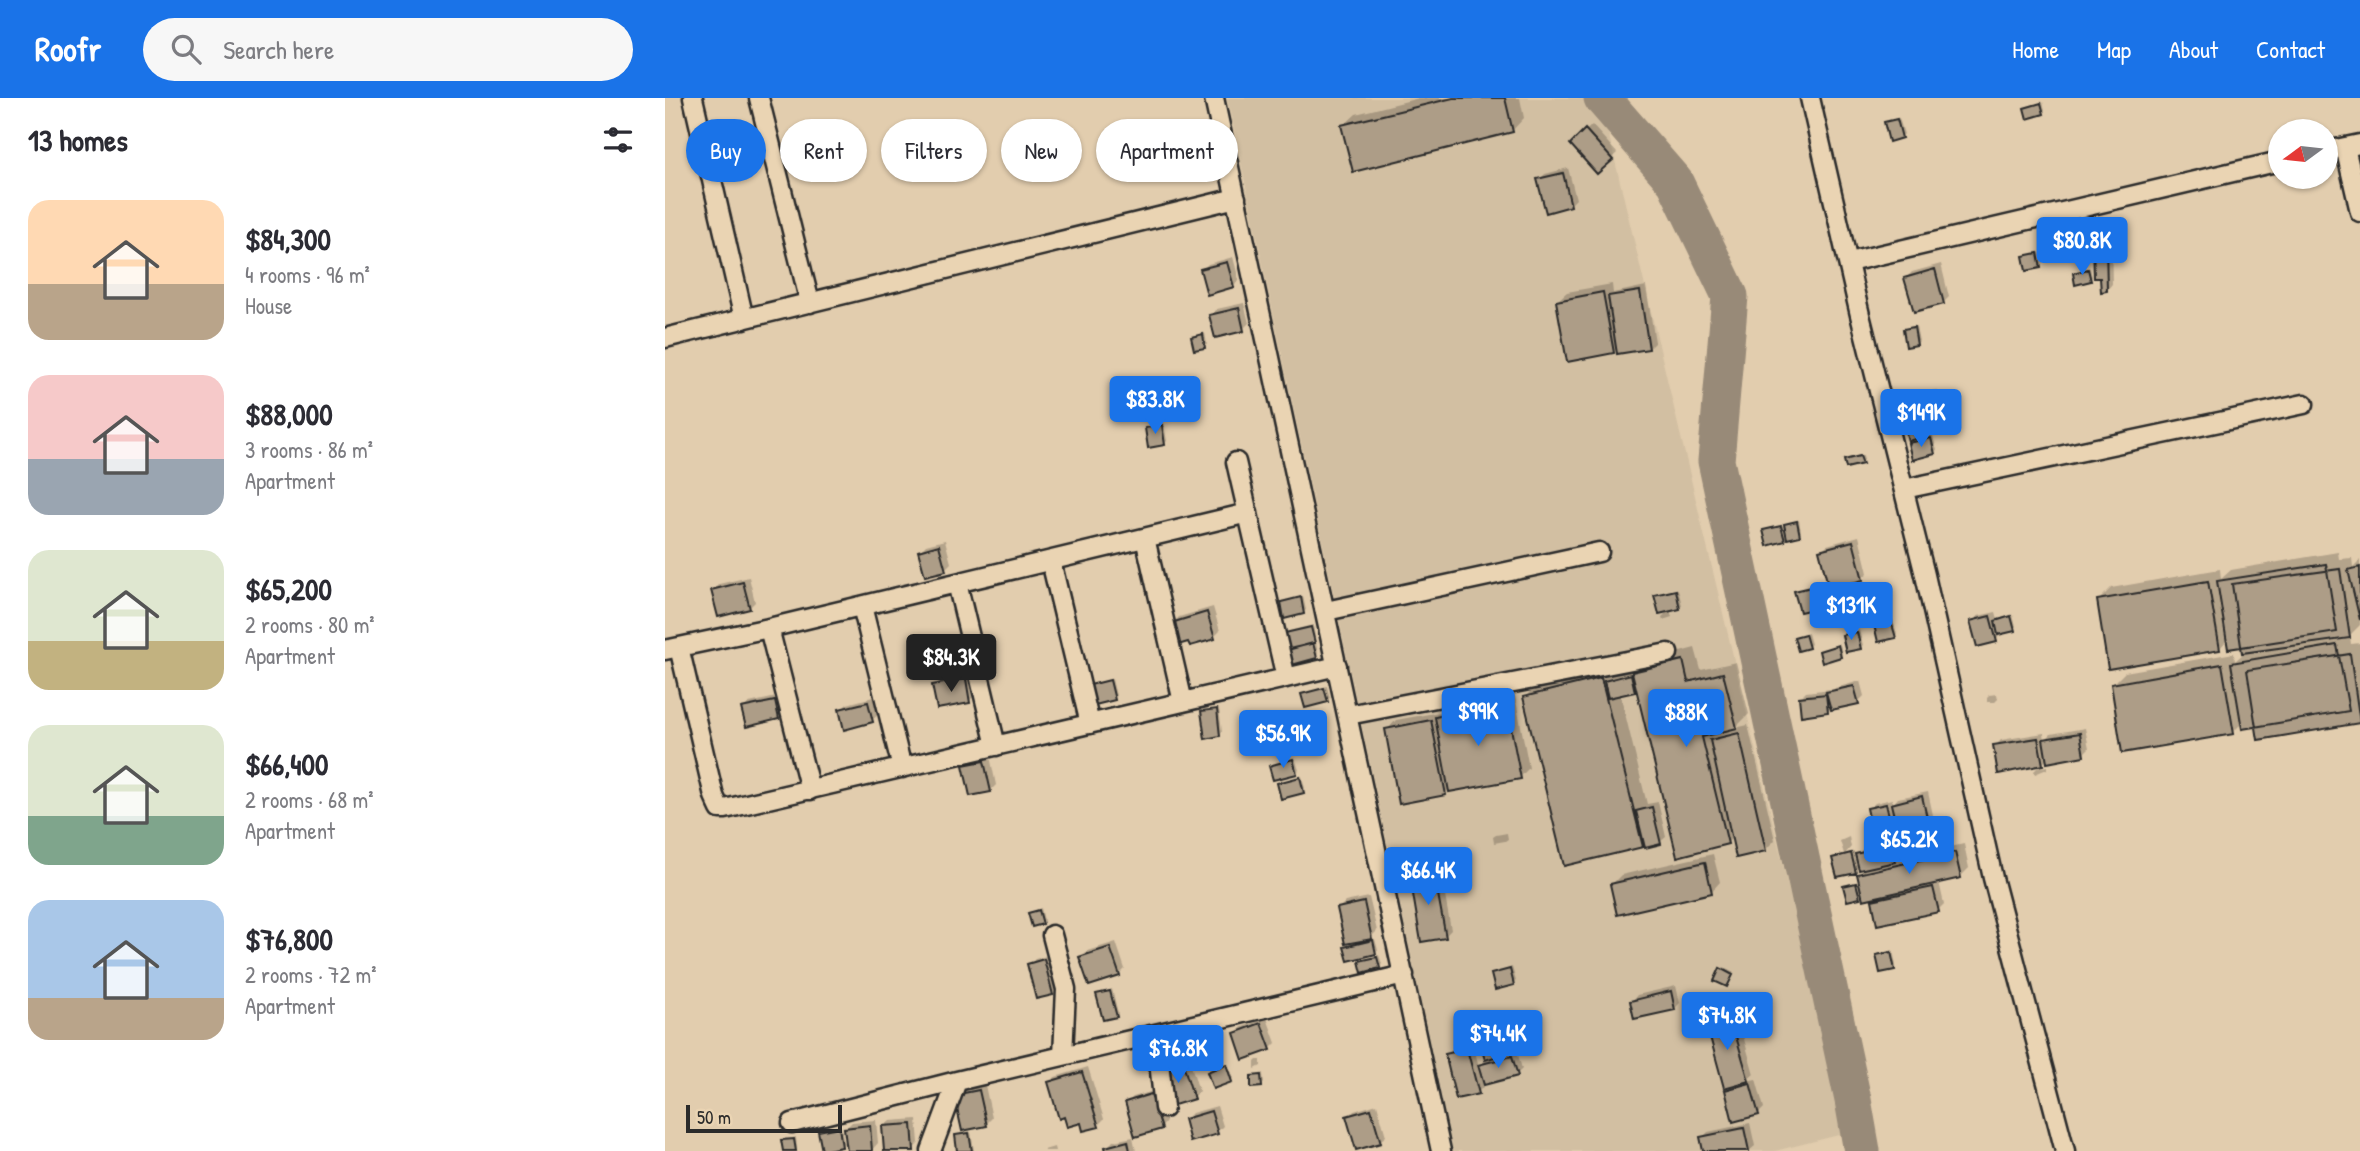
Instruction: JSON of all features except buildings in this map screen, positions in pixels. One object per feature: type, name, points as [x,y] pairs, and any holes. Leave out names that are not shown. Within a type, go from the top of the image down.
[{"type":"street","points":[[693,98],[744,319]]},
{"type":"street","points":[[759,98],[810,303]]},
{"type":"street","points":[[1214,98],[1441,1151]]},
{"type":"street","points":[[1810,98],[1860,315],[1925,575],[1993,877],[2065,1151]]},
{"type":"street","points":[[2353,145],[2360,212]]},
{"type":"street","points":[[1849,262],[2268,164]]},
{"type":"street","points":[[665,338],[1236,198]]},
{"type":"street","points":[[1904,489],[2304,404]]},
{"type":"street","points":[[1236,462],[1286,678]]},
{"type":"street","points":[[1248,513],[769,628],[672,648],[720,809],[1338,666]]},
{"type":"street","points":[[1145,538],[1183,702]]},
{"type":"street","points":[[1326,611],[1599,552]]},
{"type":"street","points":[[1051,561],[1090,724]]},
{"type":"street","points":[[957,583],[996,746]]},
{"type":"street","points":[[862,606],[902,768]]},
{"type":"street","points":[[769,628],[810,790]]},
{"type":"street","points":[[1348,715],[1668,653]]},
{"type":"street","points":[[1052,935],[1066,989],[1063,1056]]},
{"type":"street","points":[[792,1123],[1404,975]]},
{"type":"street","points":[[1156,1034],[1164,1108]]},
{"type":"street","points":[[931,1151],[957,1081]]},
{"type":"shaded area","points":[[1227,98],[1600,98],[1847,1133],[1775,1151],[1453,1151],[1238,149],[1238,119],[1232,119]]},
{"type":"waterway","points":[[1602,98],[1675,182],[1730,296],[1716,461],[1862,1151]]}]
